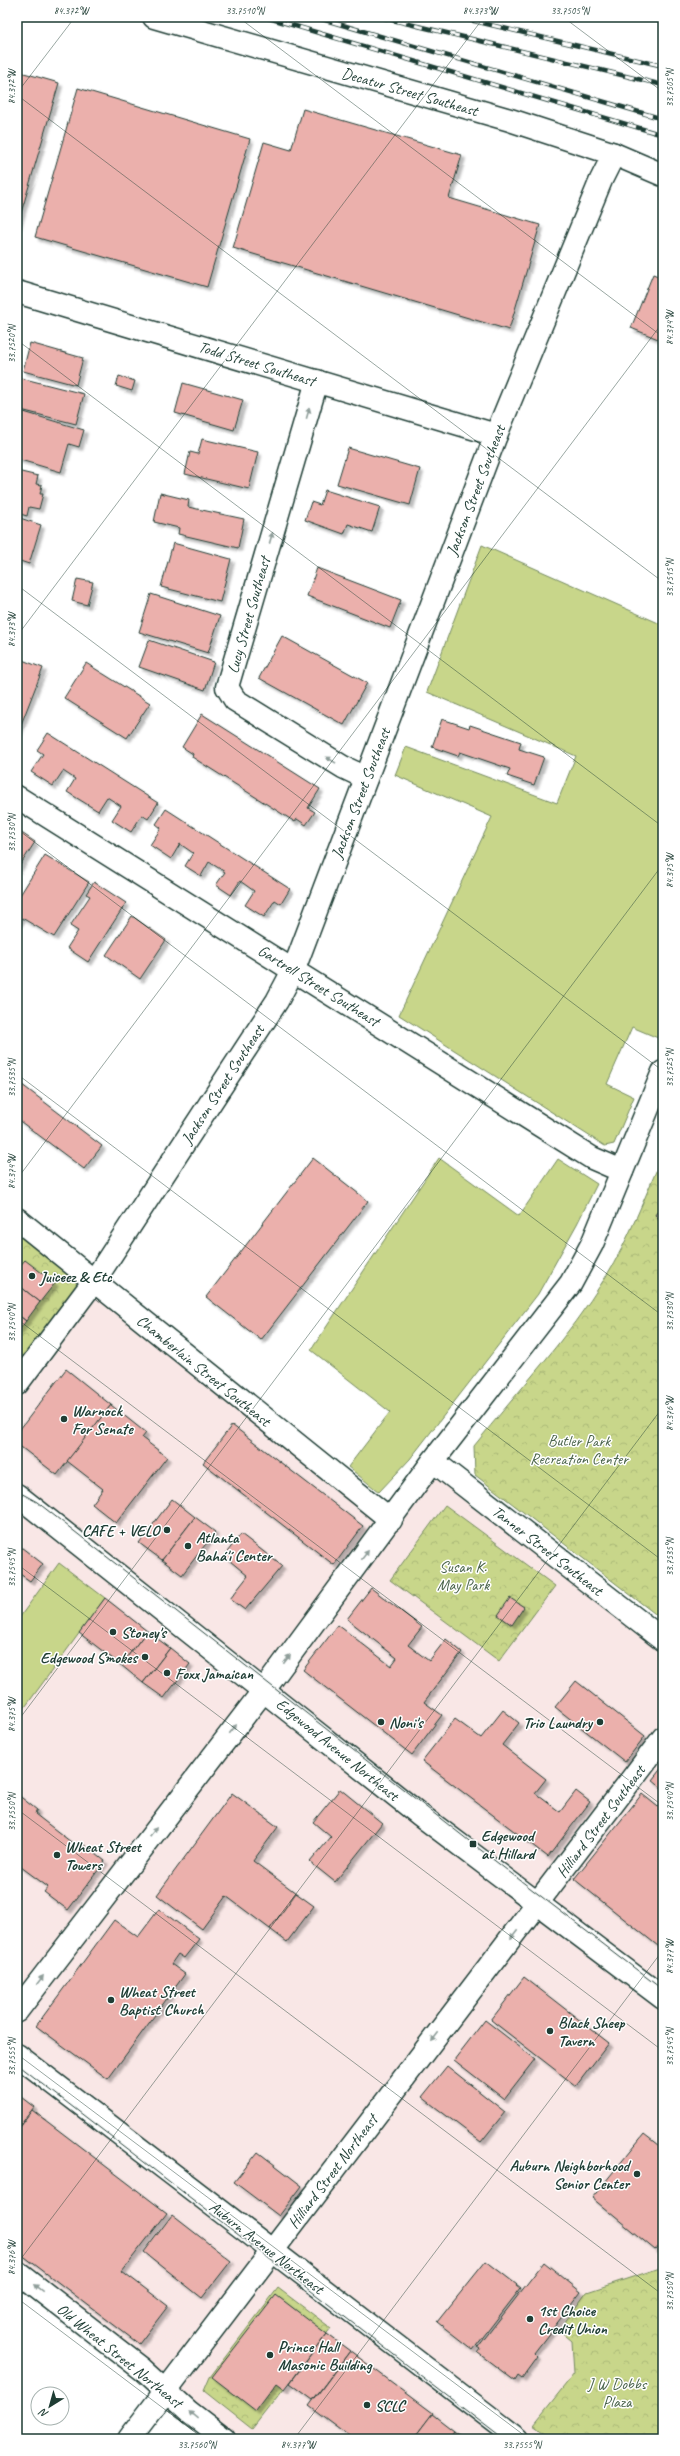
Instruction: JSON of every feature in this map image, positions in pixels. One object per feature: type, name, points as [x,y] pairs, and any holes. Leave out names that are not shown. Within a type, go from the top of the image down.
[{"type":"street","name":"Decatur Street Southeast","points":[[154,17],[510,120],[614,154],[663,175]]},
{"type":"street","name":"Jackson Street Southeast","points":[[17,1384],[94,1281],[277,1001],[294,969],[496,435],[601,180],[614,154]]},
{"type":"street","name":"Todd Street Southeast","points":[[17,292],[496,435]]},
{"type":"street","name":"Lucy Street Southeast","points":[[317,381],[227,687],[235,700],[343,767],[366,778]]},
{"type":"street","name":"Gartrell Street Southeast","points":[[17,797],[294,969],[592,1158],[622,1171]]},
{"type":"street","points":[[17,2011],[264,1690],[434,1461],[571,1282],[592,1244],[663,1072]]},
{"type":"street","name":"Chamberlain Street Southeast","points":[[17,1219],[391,1520]]},
{"type":"street","name":"Tanner Street Southeast","points":[[434,1461],[663,1640]]},
{"type":"street","name":"Edgewood Avenue Northeast","points":[[17,1495],[419,1814],[663,1998]]},
{"type":"street","name":"Hilliard Street Southeast","points":[[538,1903],[663,1738]]},
{"type":"street","name":"Hilliard Street Northeast","points":[[128,2439],[166,2391],[271,2250],[538,1903]]},
{"type":"street","name":"Auburn Avenue Northeast","points":[[17,2055],[518,2439]]},
{"type":"street","name":"Old Wheat Street Northeast","points":[[17,2272],[142,2369],[224,2439]]},
{"type":"shaded area","points":[[17,1220],[391,1520],[433,1461],[663,1630],[663,2439],[223,2439],[17,2282]]},
{"type":"green space","points":[[482,545],[663,625],[663,1026],[658,1038],[632,1027],[607,1084],[634,1097],[614,1144],[605,1146],[399,1015],[492,817],[395,775],[406,747],[557,803],[576,756],[427,692]]},
{"type":"green space","name":"Butler Park Recreation Center","points":[[663,1155],[663,1620],[475,1475],[474,1446],[559,1343],[591,1300],[622,1249]]},
{"type":"green space","points":[[439,1158],[519,1216],[558,1159],[597,1184],[577,1224],[538,1294],[410,1459],[379,1492],[348,1467],[390,1412],[311,1350]]},
{"type":"green space","points":[[17,1220],[94,1281],[17,1380]]},
{"type":"green space","name":"Susan K. May Park","points":[[445,1505],[555,1586],[499,1661],[390,1580]]},
{"type":"green space","points":[[59,1563],[105,1598],[17,1718],[17,1621]]},
{"type":"green space","name":"J W Dobbs Plaza","points":[[663,2267],[663,2439],[555,2439],[534,2424],[574,2374],[572,2341],[559,2330],[587,2292]]},
{"type":"green space","name":"Prince Hall Masonic Building","points":[[278,2288],[331,2328],[252,2429],[204,2391],[210,2377]]},
{"type":"building","points":[[17,71],[59,83],[17,227]]},
{"type":"building","points":[[78,88],[250,139],[207,287],[35,237]]},
{"type":"building","points":[[303,109],[462,155],[449,198],[540,225],[509,330],[233,248],[264,142],[291,150]]},
{"type":"building","points":[[653,274],[663,278],[663,341],[631,328]]},
{"type":"building","points":[[30,343],[83,358],[76,385],[23,371]]},
{"type":"building","points":[[119,376],[135,381],[132,391],[116,386]]},
{"type":"building","points":[[17,377],[84,394],[76,424],[17,409]]},
{"type":"building","points":[[183,383],[243,400],[234,430],[175,413]]},
{"type":"building","points":[[17,410],[84,430],[79,447],[69,444],[61,472],[17,459]]},
{"type":"building","points":[[202,439],[258,452],[249,489],[185,474],[190,452],[198,454]]},
{"type":"building","points":[[348,448],[420,469],[410,505],[337,484]]},
{"type":"building","points":[[17,471],[38,476],[36,484],[42,485],[40,494],[43,494],[39,509],[29,507],[27,516],[17,513]]},
{"type":"building","points":[[325,490],[380,507],[372,532],[348,524],[344,534],[305,520],[311,502],[320,505]]},
{"type":"building","points":[[160,493],[189,500],[188,507],[244,519],[238,548],[178,534],[179,528],[154,522]]},
{"type":"building","points":[[17,517],[41,525],[29,564],[17,560]]},
{"type":"building","points":[[173,543],[231,559],[220,602],[161,587]]},
{"type":"building","points":[[317,568],[401,600],[390,628],[307,596]]},
{"type":"building","points":[[77,579],[93,582],[87,605],[72,601]]},
{"type":"building","points":[[151,594],[220,616],[208,653],[139,632]]},
{"type":"building","points":[[282,636],[367,683],[344,725],[259,678]]},
{"type":"building","points":[[149,640],[214,662],[205,690],[139,667]]},
{"type":"building","points":[[17,658],[43,668],[17,735]]},
{"type":"building","points":[[86,663],[150,703],[127,738],[64,698]]},
{"type":"building","points":[[202,714],[320,789],[308,808],[315,812],[306,825],[297,819],[295,822],[192,757],[193,754],[182,747]]},
{"type":"building","points":[[442,719],[469,728],[470,725],[521,742],[519,749],[544,757],[534,785],[507,776],[510,769],[460,752],[458,756],[432,747]]},
{"type":"building","points":[[48,733],[158,803],[148,819],[142,815],[131,832],[112,820],[121,806],[107,797],[98,811],[67,792],[75,779],[63,771],[53,786],[31,772],[43,754],[37,750]]},
{"type":"building","points":[[166,809],[290,889],[281,904],[275,900],[264,917],[245,905],[254,891],[240,881],[231,895],[216,885],[225,872],[209,862],[201,876],[185,866],[193,853],[180,844],[171,859],[150,845],[161,828],[156,824]]},
{"type":"building","points":[[17,830],[35,842],[17,870]]},
{"type":"building","points":[[45,855],[89,882],[54,937],[22,918],[17,924],[17,900]]},
{"type":"building","points":[[94,882],[126,903],[88,962],[67,948],[78,931],[70,926],[90,896],[86,894]]},
{"type":"building","points":[[132,916],[166,940],[140,979],[106,955]]},
{"type":"building","points":[[17,1081],[102,1146],[84,1169],[17,1119]]},
{"type":"building","points":[[313,1158],[368,1201],[261,1340],[206,1297]]},
{"type":"building","points":[[663,1203],[663,1222],[655,1215]]},
{"type":"building","name":"Juiceez & Etc","points":[[25,1260],[55,1283],[40,1302],[17,1284],[17,1269]]},
{"type":"building","points":[[17,1284],[40,1302],[26,1321],[17,1314]]},
{"type":"building","points":[[17,1314],[26,1321],[17,1333]]},
{"type":"building","name":"Warnock For Senate","points":[[66,1369],[111,1405],[57,1475],[17,1444],[17,1433]]},
{"type":"building","points":[[111,1405],[146,1433],[142,1438],[167,1457],[116,1523],[92,1504],[103,1489],[67,1461]]},
{"type":"building","points":[[232,1425],[363,1526],[334,1565],[203,1463]]},
{"type":"building","name":"CAFE + VELO","points":[[172,1499],[195,1517],[162,1560],[139,1543]]},
{"type":"building","name":"Atlanta Bahá'í Center","points":[[195,1517],[215,1532],[182,1575],[162,1560]]},
{"type":"building","points":[[241,1534],[282,1566],[245,1610],[230,1599],[248,1576],[224,1556]]},
{"type":"building","points":[[17,1544],[43,1564],[30,1581],[17,1572]]},
{"type":"building","points":[[371,1588],[422,1627],[408,1645],[429,1661],[446,1639],[462,1652],[424,1702],[442,1715],[412,1755],[303,1670],[338,1625],[391,1666],[397,1658],[347,1619]]},
{"type":"building","name":"Stoney's","points":[[105,1598],[147,1631],[121,1665],[79,1633]]},
{"type":"building","points":[[510,1598],[524,1607],[512,1625],[498,1615]]},
{"type":"building","name":"Edgewood Smokes","points":[[147,1631],[170,1648],[143,1683],[121,1665]]},
{"type":"building","name":"Foxx Jamaican","points":[[170,1648],[190,1664],[164,1698],[143,1683]]},
{"type":"building","name":"Trio Laundry","points":[[576,1681],[645,1736],[625,1762],[555,1707]]},
{"type":"building","points":[[503,1710],[519,1723],[502,1745],[546,1779],[535,1793],[560,1812],[576,1791],[590,1802],[548,1857],[422,1761],[455,1719],[481,1738]]},
{"type":"building","points":[[663,1766],[663,1789],[652,1780]]},
{"type":"building","points":[[340,1789],[382,1823],[335,1882],[310,1862],[331,1837],[313,1822]]},
{"type":"building","points":[[232,1793],[278,1827],[253,1861],[296,1893],[270,1929],[226,1896],[202,1929],[157,1895]]},
{"type":"building","name":"Wheat Street Towers","points":[[17,1794],[37,1810],[35,1814],[80,1849],[83,1844],[105,1861],[68,1910],[44,1892],[48,1887],[17,1864]]},
{"type":"building","points":[[642,1794],[663,1811],[663,1950],[574,1879]]},
{"type":"building","points":[[296,1893],[314,1906],[287,1942],[270,1929]]},
{"type":"building","name":"Wheat Street Baptist Church","points":[[159,1909],[199,1939],[184,1958],[178,1954],[171,1964],[185,1974],[108,2079],[36,2026],[114,1920],[138,1937]]},
{"type":"building","name":"Black Sheep Tavern","points":[[524,1977],[609,2043],[576,2086],[491,2020]]},
{"type":"building","points":[[485,2020],[535,2059],[504,2099],[454,2060]]},
{"type":"building","points":[[447,2066],[505,2112],[481,2142],[422,2097]]},
{"type":"building","points":[[17,2094],[34,2107],[17,2130]]},
{"type":"building","points":[[32,2110],[167,2213],[122,2271],[168,2306],[139,2344],[17,2251],[17,2130]]},
{"type":"building","name":"Auburn Neighborhood Senior Center","points":[[644,2134],[663,2149],[663,2241],[655,2250],[592,2198]]},
{"type":"building","points":[[258,2152],[302,2186],[279,2216],[234,2182]]},
{"type":"building","points":[[172,2215],[231,2261],[202,2298],[144,2252]]},
{"type":"building","points":[[486,2261],[521,2288],[473,2350],[437,2322]]},
{"type":"building","name":"1st Choice Credit Union","points":[[544,2262],[581,2292],[534,2353],[538,2357],[522,2379],[518,2376],[515,2381],[478,2353],[481,2349],[478,2347]]},
{"type":"building","name":"Prince Hall Masonic Building","points":[[276,2295],[327,2334],[285,2389],[277,2383],[256,2411],[212,2377]]},
{"type":"building","points":[[327,2334],[350,2351],[313,2400],[290,2383]]},
{"type":"building","points":[[350,2351],[433,2413],[413,2439],[353,2439],[309,2406]]},
{"type":"building","points":[[432,2414],[454,2431],[448,2439],[413,2439]]},
{"type":"building","points":[[454,2431],[464,2439],[448,2439]]},
{"type":"tram line","points":[[17,1491],[37,1502],[473,1844],[663,1990]]},
{"type":"tram line","points":[[17,2064],[503,2439]]},
{"type":"railway","points":[[265,17],[663,135]]},
{"type":"railway","points":[[315,17],[663,119]]},
{"type":"railway","points":[[380,17],[663,85]]},
{"type":"railway","points":[[457,17],[663,66]]},
{"type":"place","name":"Juiceez & Etc","points":[[32,1276]]},
{"type":"place","name":"Warnock For Senate","points":[[64,1419]]},
{"type":"place","name":"CAFE + VELO","points":[[167,1530]]},
{"type":"place","name":"Atlanta Bahá'í Center","points":[[188,1546]]},
{"type":"place","name":"Stoney's","points":[[113,1632]]},
{"type":"place","name":"Edgewood Smokes","points":[[145,1657]]},
{"type":"place","name":"Foxx Jamaican","points":[[167,1673]]},
{"type":"place","name":"Noni's","points":[[381,1722]]},
{"type":"place","name":"Trio Laundry","points":[[600,1722]]},
{"type":"place","name":"Edgewood at Hillard","points":[[473,1844]]},
{"type":"place","name":"Wheat Street Towers","points":[[57,1855]]},
{"type":"place","name":"Wheat Street Baptist Church","points":[[111,2000]]},
{"type":"place","name":"Black Sheep Tavern","points":[[550,2031]]},
{"type":"place","name":"Auburn Neighborhood Senior Center","points":[[637,2174]]},
{"type":"place","name":"1st Choice Credit Union","points":[[530,2319]]},
{"type":"place","name":"Prince Hall Masonic Building","points":[[270,2355]]},
{"type":"place","name":"SCLC","points":[[367,2405]]}]
